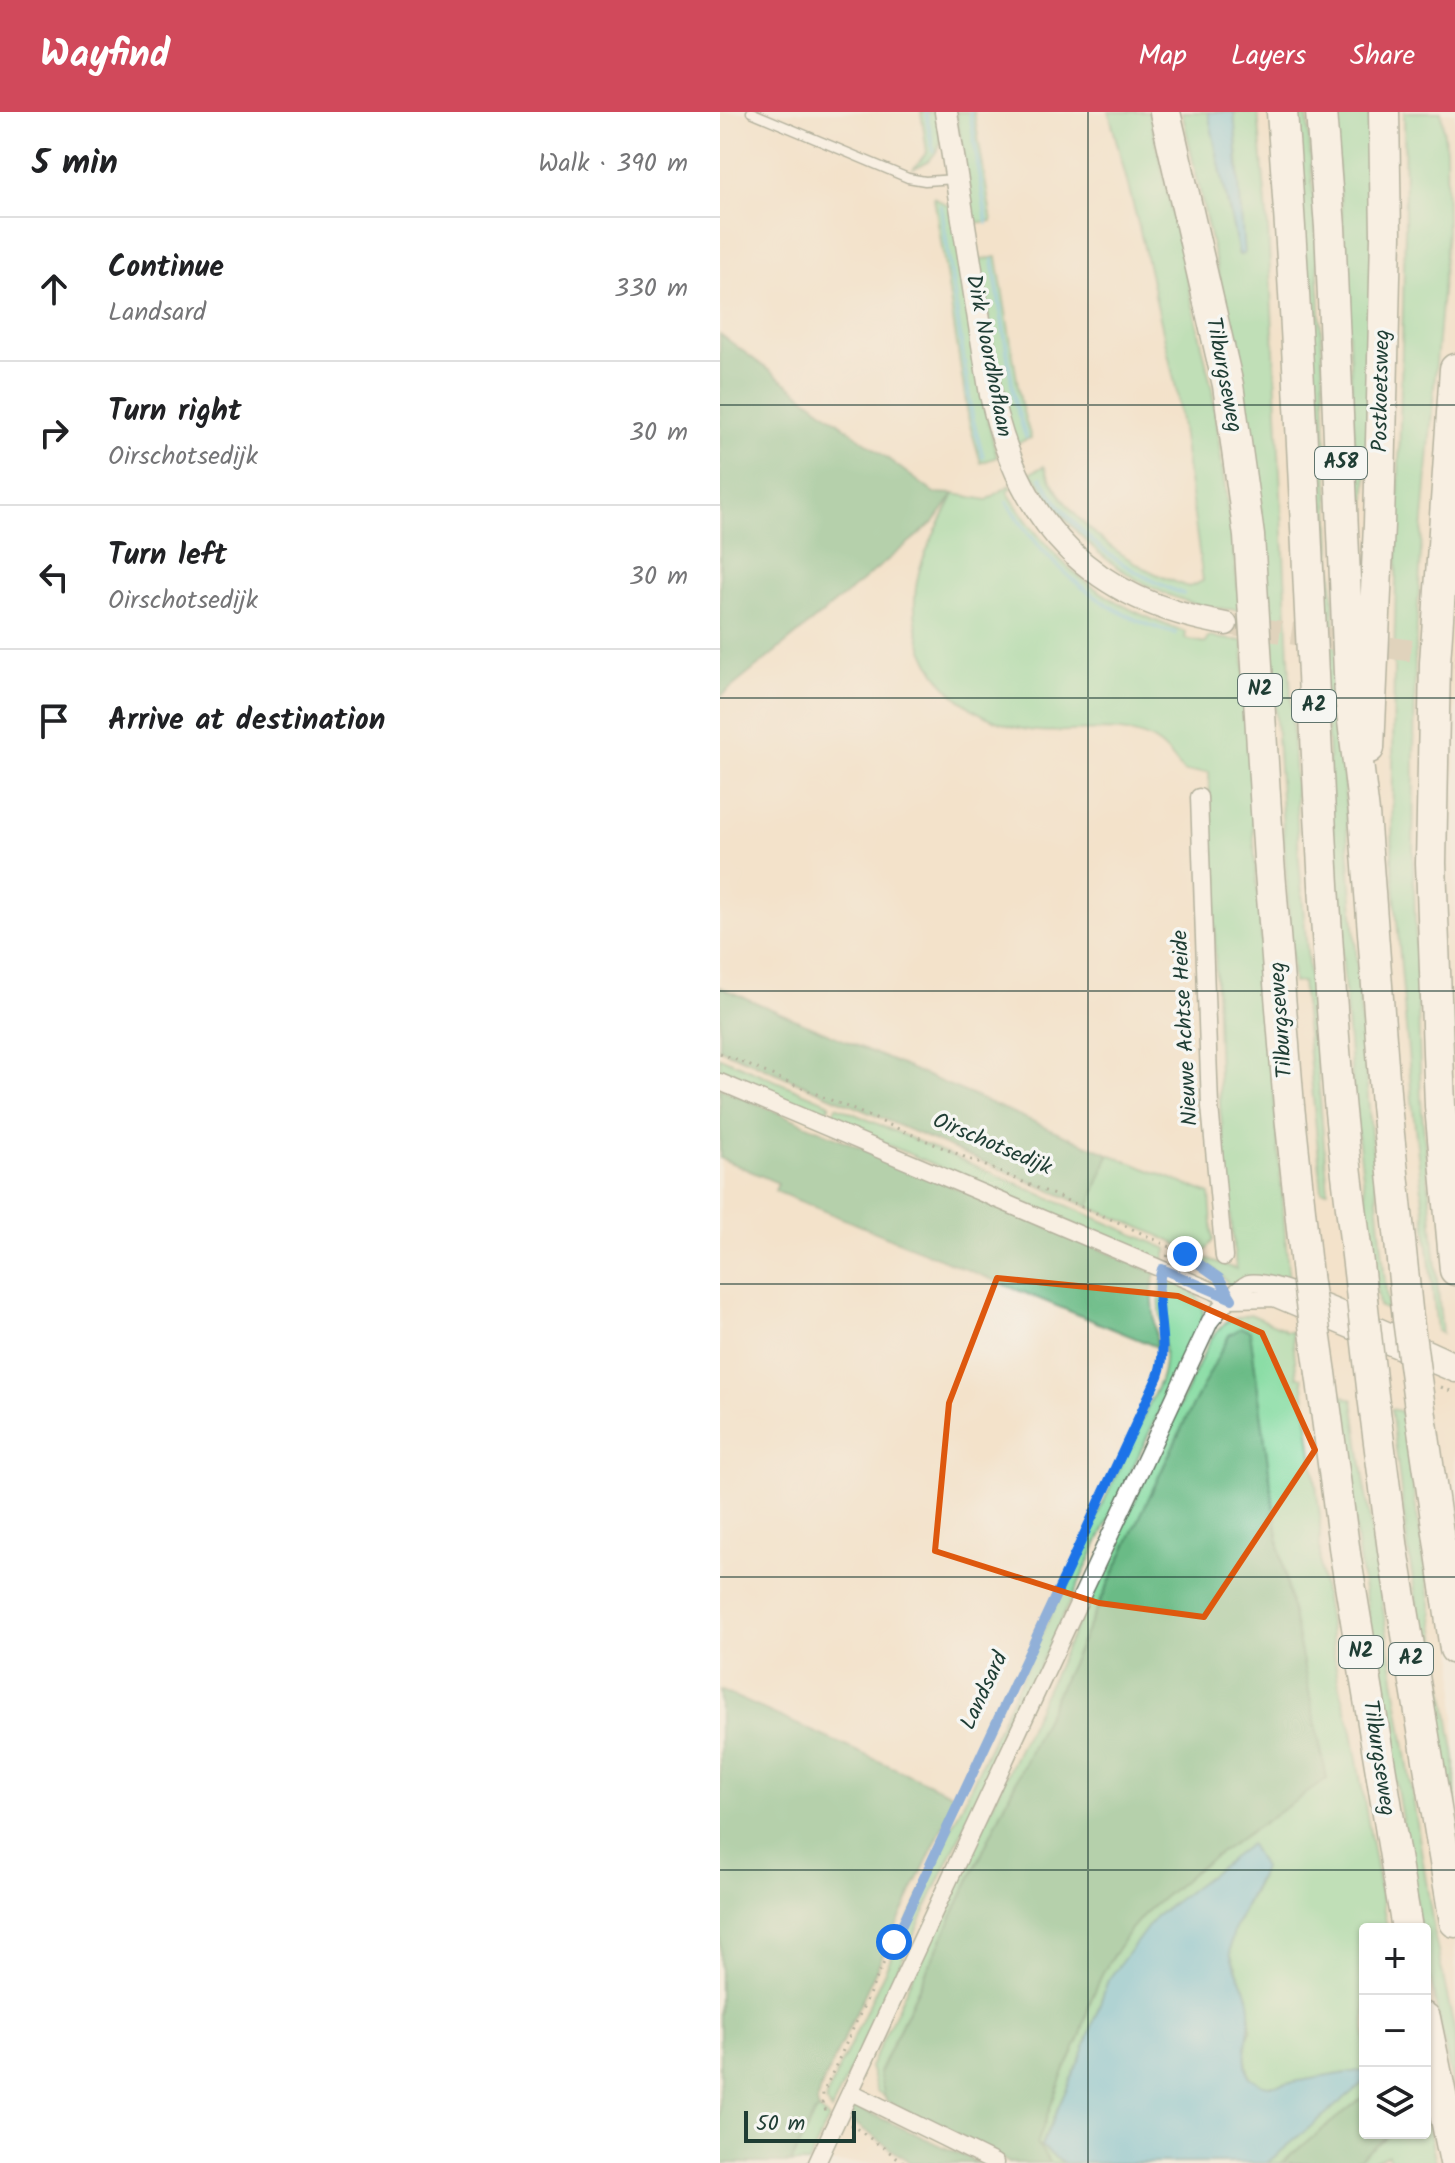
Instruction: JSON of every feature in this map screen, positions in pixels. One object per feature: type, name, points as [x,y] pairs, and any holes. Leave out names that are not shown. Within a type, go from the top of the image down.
[{"type":"highway","name":"Tilburgseweg","points":[[1165,112],[1228,385],[1249,536],[1284,1044],[1307,1276],[1345,1554],[1406,1923]]},
{"type":"highway","name":"A2","points":[[1282,112],[1291,228],[1325,888],[1340,1103],[1393,1550],[1455,1922]]},
{"type":"highway","name":"A58","points":[[1321,112],[1333,290],[1350,696],[1364,813]]},
{"type":"highway","name":"Postkoetsweg","points":[[1364,813],[1373,696],[1379,524],[1386,236],[1384,112]]},
{"type":"highway","points":[[1455,369],[1435,663],[1431,863],[1440,1106],[1455,1270]]},
{"type":"highway","name":"A2","points":[[1364,813],[1386,1105],[1408,1319],[1455,1649]]},
{"type":"highway","points":[[1431,2047],[1455,2162]]},
{"type":"street","name":"Dirk Noordhoflaan","points":[[946,112],[993,405],[1011,464],[1028,496],[1042,519],[1066,547],[1113,585],[1180,614],[1226,624]]},
{"type":"street","name":"Nieuwe Achtse Heide","points":[[1199,797],[1210,1106],[1224,1257]]},
{"type":"street","points":[[720,1082],[1232,1299],[1274,1298],[1455,1374]]},
{"type":"street","points":[[817,2163],[1210,1321],[1219,1308],[1251,1282],[1286,1287],[1455,1361]]},
{"type":"street","points":[[851,2092],[995,2163]]},
{"type":"lane","points":[[751,112],[908,178],[925,181],[956,179]]},
{"type":"path","name":"Oirschotsedijk","points":[[720,1053],[1120,1223],[1185,1254],[1219,1278],[1232,1299]]},
{"type":"path","name":"Landsard","points":[[838,2118],[822,2106],[823,2093],[1161,1369],[1157,1294],[1162,1269]]},
{"type":"path","points":[[838,2118],[905,2163]]},
{"type":"highlighted area","points":[[997,1278],[1178,1296],[1262,1333],[1315,1450],[1204,1617],[1099,1603],[935,1551],[949,1403]]},
{"type":"green space","points":[[921,112],[940,112],[941,139],[936,153],[914,168],[927,152]]},
{"type":"green space","points":[[956,112],[974,112],[992,221],[974,223]]},
{"type":"green space","points":[[1109,112],[1149,112],[1212,389],[1241,610],[1177,598],[1121,570],[1074,528],[1035,477],[1031,478],[1028,474],[1044,466],[1055,487],[1085,525],[1124,556],[1189,587],[1203,581],[1177,393]]},
{"type":"green space","points":[[1182,112],[1208,112],[1239,255],[1239,168],[1234,112],[1258,112],[1268,228],[1299,860],[1328,1191],[1322,1191],[1302,982],[1293,983],[1264,534],[1243,384]]},
{"type":"green space","points":[[1295,112],[1307,112],[1347,828],[1365,1069],[1388,1311],[1379,1306],[1354,1104],[1334,859]]},
{"type":"green space","points":[[1333,112],[1370,112],[1373,229],[1363,607],[1343,228]]},
{"type":"green space","points":[[1404,112],[1441,112],[1446,150],[1447,231],[1422,533],[1415,661],[1413,858],[1421,1100],[1442,1334],[1437,1331],[1412,1100],[1392,860],[1405,229]]},
{"type":"green space","points":[[934,197],[953,209],[988,421],[997,457],[981,463],[969,422]]},
{"type":"green space","points":[[997,257],[1021,404],[1031,438],[1014,444],[1003,407],[979,260]]},
{"type":"green space","points":[[720,334],[934,493],[954,494],[934,522],[720,697]]},
{"type":"green space","points":[[1010,485],[1012,488],[1007,491],[1042,540],[1062,561],[1105,595],[1186,632],[1185,639],[1206,643],[1208,637],[1243,641],[1255,860],[1289,1282],[1242,1280],[1229,1285],[1217,1271],[1184,1248],[1089,1207],[1109,1154],[1210,1194],[1213,1240],[1202,1257],[1236,1269],[1220,1107],[1209,772],[1184,772],[1160,745],[1131,732],[1039,731],[996,721],[972,709],[952,693],[936,673],[924,651],[917,626],[915,600],[926,552],[954,494],[987,500]]},
{"type":"green space","points":[[720,987],[1109,1154],[1089,1207],[720,1049]]},
{"type":"green space","points":[[720,1057],[830,1104],[827,1111],[820,1116],[720,1074]]},
{"type":"green space","points":[[720,1088],[1156,1273],[1152,1290],[1157,1347],[775,1191],[778,1183],[720,1158]]},
{"type":"green space","points":[[836,1106],[1168,1249],[1163,1262],[834,1122]]},
{"type":"green space","points":[[1163,1278],[1197,1296],[1203,1318],[831,2111],[826,2102],[827,2095],[1160,1381],[1164,1354],[1160,1302]]},
{"type":"green space","points":[[1250,1314],[1285,1331],[1292,1331],[1297,1377],[1302,1377],[1320,1516],[1320,1566],[1338,1680],[1352,1732],[1386,1923],[1359,1923],[1359,2071],[1275,2085],[1263,2085],[1249,2077],[1244,2048],[1251,2029],[1246,1991],[1230,1953],[1232,1934],[1259,1879],[1108,1980],[1084,2050],[1041,2146],[1064,2163],[1051,2163],[1037,2144],[1061,2077],[1080,2038],[1090,2002],[1103,1972],[1129,1931],[1144,1914],[1199,1867],[1327,1779],[1280,1552],[1250,1332],[1185,1421],[879,2072],[887,2099],[877,2091],[870,2067],[1211,1338],[1227,1321]]},
{"type":"green space","points":[[1241,1328],[1250,1331],[1280,1552],[1327,1779],[1199,1867],[1144,1914],[1129,1931],[1103,1972],[1090,2002],[1080,2038],[1061,2078],[1037,2144],[1051,2163],[1008,2163],[992,2151],[886,2101],[879,2073],[1185,1421],[1229,1335]]},
{"type":"green space","points":[[1341,1395],[1353,1400],[1435,1938],[1455,2033],[1455,2097],[1431,1982],[1431,1923],[1419,1923],[1358,1553]]},
{"type":"green space","points":[[1391,1409],[1401,1411],[1455,1758],[1455,1837],[1408,1549]]},
{"type":"green space","points":[[720,1690],[957,1796],[819,2092],[819,2110],[814,2114],[791,2163],[720,2163]]},
{"type":"green space","points":[[1359,2086],[1359,2100],[1281,2163],[1267,2163]]},
{"type":"green space","points":[[1359,2100],[1359,2139],[1383,2139],[1353,2163],[1281,2163]]},
{"type":"green space","points":[[852,2105],[979,2163],[911,2163],[846,2117]]},
{"type":"green space","points":[[819,2110],[829,2119],[808,2163],[791,2163],[814,2114]]},
{"type":"green space","points":[[1383,2139],[1431,2139],[1436,2163],[1391,2163],[1388,2154],[1368,2163],[1353,2163]]},
{"type":"water","points":[[1208,112],[1234,112],[1244,254],[1239,255]]},
{"type":"water","points":[[1250,1844],[1263,1868],[1236,1925],[1230,1947],[1249,2002],[1246,2068],[1249,2077],[1263,2085],[1275,2085],[1359,2071],[1359,2086],[1267,2163],[1064,2163],[1041,2146],[1084,2050],[1108,1980],[1155,1917]]},
{"type":"waterway","points":[[926,112],[933,150]]},
{"type":"waterway","points":[[970,112],[987,223]]},
{"type":"waterway","points":[[941,206],[972,417],[983,457]]},
{"type":"waterway","points":[[993,260],[1015,403],[1026,437]]},
{"type":"waterway","points":[[1041,478],[1069,517],[1102,549],[1140,574],[1183,594]]},
{"type":"waterway","points":[[1007,502],[1039,546],[1078,584],[1124,614],[1175,633]]},
{"type":"tunnel","points":[[1226,624],[1455,657]]},
{"type":"route","points":[[894,1942],[1161,1369],[1157,1287],[1162,1269],[1232,1299],[1219,1278],[1185,1254]]}]
